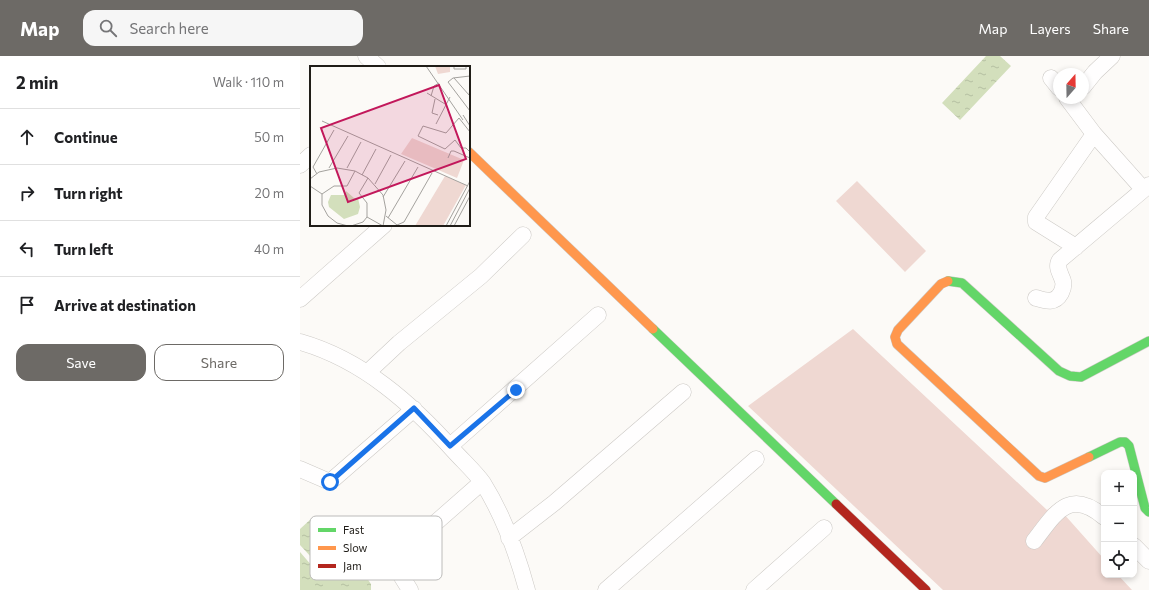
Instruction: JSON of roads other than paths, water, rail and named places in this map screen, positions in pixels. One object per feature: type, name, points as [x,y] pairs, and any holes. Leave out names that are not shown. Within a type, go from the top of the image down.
[{"type":"street","points":[[366,56],[377,66]]},
{"type":"street","points":[[1089,80],[1112,56]]},
{"type":"street","points":[[1036,298],[1053,301],[1059,296],[1063,284],[1059,270],[1059,263],[1146,187],[1094,134],[1074,104]]},
{"type":"street","points":[[1076,247],[1036,222],[1036,217],[1094,134]]},
{"type":"street","points":[[470,153],[926,590]]},
{"type":"street","points":[[300,165],[310,156]]},
{"type":"street","points":[[300,299],[383,226]]},
{"type":"street","points":[[368,372],[428,319],[481,276],[524,235]]},
{"type":"street","points":[[1149,340],[1081,377],[1070,376],[1059,371],[962,283],[950,280],[941,284],[898,330],[895,337],[897,344],[1039,476],[1049,478],[1120,442],[1125,442],[1129,446],[1145,508],[1149,512]]},
{"type":"street","points":[[450,446],[598,315]]},
{"type":"street","points":[[300,342],[368,372],[414,408],[450,446],[482,482],[498,510],[520,565],[527,590]]},
{"type":"street","points":[[509,538],[554,503],[683,392]]},
{"type":"street","points":[[300,469],[330,482],[414,408]]},
{"type":"street","points":[[606,590],[756,459]]},
{"type":"street","points":[[442,517],[482,482]]},
{"type":"street","points":[[1034,542],[1053,516],[1071,504],[1082,504],[1093,507],[1101,514]]},
{"type":"street","points":[[754,590],[824,528]]},
{"type":"street","points":[[1137,549],[1149,561]]},
{"type":"street","points":[[404,580],[410,590]]},
{"type":"water","points":[[986,56],[1000,56],[1011,66],[960,120],[942,103]]},
{"type":"water","points":[[310,520],[310,556],[300,545],[300,529]]},
{"type":"water","points":[[300,552],[310,564],[310,580],[368,580],[371,584],[371,590],[300,590]]}]
